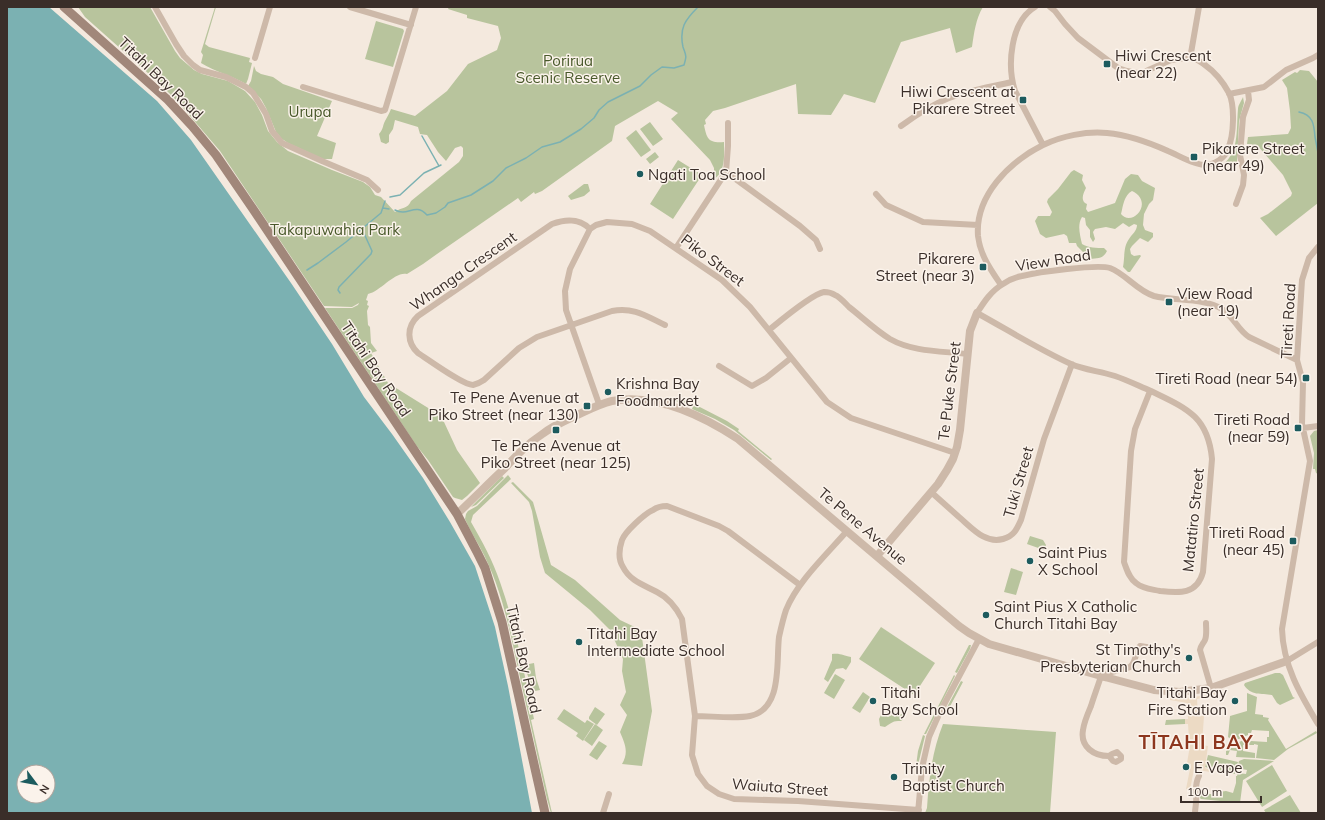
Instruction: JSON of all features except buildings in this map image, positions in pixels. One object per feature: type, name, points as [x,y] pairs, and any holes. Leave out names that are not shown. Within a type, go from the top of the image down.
[{"type":"main road","name":"Titahi Bay Road","points":[[64,7],[168,100],[216,155],[457,514],[485,568],[502,622],[545,813]]},
{"type":"street","points":[[155,7],[176,44],[184,56],[193,65],[200,70],[226,77],[246,87],[253,93],[266,114],[272,131],[282,143],[336,168],[368,180],[378,190]]},
{"type":"street","points":[[255,58],[270,7]]},
{"type":"street","points":[[350,7],[411,25]]},
{"type":"street","points":[[303,87],[381,111],[385,110],[416,7]]},
{"type":"street","points":[[1035,7],[1028,12],[1015,36],[1011,54],[1012,82],[1019,99],[1043,145]]},
{"type":"street","points":[[1001,285],[981,252],[978,237],[979,218],[984,202],[1002,177],[1013,165],[1043,145],[1061,138],[1076,135],[1107,133],[1141,140],[1204,165],[1213,164],[1223,157],[1230,144],[1233,110],[1229,94],[1216,74],[1206,65],[1192,57],[1171,60],[1144,72],[1137,73],[1118,68],[1078,38],[1050,7]]},
{"type":"street","points":[[1192,57],[1199,7]]},
{"type":"street","points":[[1229,94],[1264,87],[1286,70],[1313,58],[1318,54]]},
{"type":"street","points":[[900,126],[920,113],[949,98],[971,91],[1012,82]]},
{"type":"street","points":[[1236,204],[1243,185],[1244,175],[1240,155],[1243,117],[1249,100],[1248,91]]},
{"type":"street","points":[[676,248],[726,172],[728,123]]},
{"type":"street","points":[[726,172],[800,226],[816,240],[820,249]]},
{"type":"street","points":[[876,194],[886,205],[923,222],[978,225]]},
{"type":"street","name":"Whanga Crescent","points":[[571,325],[537,337],[525,344],[479,384],[472,385],[463,382],[418,353],[412,344],[409,335],[410,327],[418,316],[552,224],[561,220],[576,221],[585,224],[590,229]]},
{"type":"street","name":"Piko Street","points":[[590,229],[596,225],[607,222],[632,224],[650,231],[730,286],[750,307],[826,402],[851,418],[955,453]]},
{"type":"street","points":[[590,229],[573,261],[566,281],[565,291],[566,310],[599,404]]},
{"type":"street","name":"Tireti Road","points":[[1318,247],[1310,258],[1302,280],[1297,360],[1303,382],[1303,428],[1310,461],[1282,629],[1287,661],[1300,692],[1318,724]]},
{"type":"street","name":"View Road","points":[[1001,285],[1030,274],[1097,266],[1108,268],[1117,272],[1151,295],[1220,307],[1228,313],[1243,332],[1249,337],[1297,360]]},
{"type":"street","name":"Te Puke Street","points":[[877,556],[945,475],[955,453],[960,430],[970,330],[977,313],[988,297],[1001,285]]},
{"type":"street","points":[[769,330],[809,299],[825,292],[836,295],[878,331],[898,343],[920,349],[967,354]]},
{"type":"street","points":[[571,325],[612,311],[623,309],[638,312],[665,325]]},
{"type":"street","name":"Matatiro Street","points":[[977,313],[1072,364],[1115,376],[1150,391],[1178,404],[1189,411],[1199,422],[1206,433],[1211,450],[1212,467],[1203,572],[1198,583],[1191,590],[1178,593],[1145,588],[1136,584],[1129,576],[1124,562],[1131,451],[1135,428],[1150,391]]},
{"type":"street","points":[[719,366],[752,386],[766,378],[791,358]]},
{"type":"street","name":"Tuki Street","points":[[931,492],[978,534],[996,541],[1010,537],[1017,530],[1021,520],[1044,439],[1072,364]]},
{"type":"street","name":"Te Pene Avenue","points":[[457,514],[524,449],[541,434],[552,427],[599,404],[624,399],[646,400],[672,406],[709,422],[738,439],[959,626],[979,639],[995,646],[1154,690],[1181,692],[1211,688],[1287,661]]},
{"type":"street","points":[[1303,428],[1318,426]]},
{"type":"street","name":"Waiuta Street","points":[[800,585],[728,531],[675,508],[662,506],[650,511],[627,532],[622,539],[619,550],[621,563],[627,574],[634,580],[667,598],[682,619],[695,716],[692,747],[693,761],[698,774],[707,786],[719,794],[734,799],[798,801],[918,812]]},
{"type":"street","points":[[695,716],[750,716],[759,712],[772,699],[775,686],[781,627],[790,603],[800,585],[847,531]]},
{"type":"street","points":[[1206,623],[1207,631],[1205,640],[1200,646],[1200,650],[1211,688]]},
{"type":"street","points":[[918,812],[923,763],[929,737],[940,712],[979,639]]},
{"type":"street","points":[[1287,661],[1318,642]]},
{"type":"street","points":[[1109,756],[1102,756],[1093,752],[1087,747],[1083,740],[1083,729],[1103,677],[1108,673],[1133,665],[1136,651],[1140,646],[1159,649]]},
{"type":"street","points":[[1195,813],[1195,791],[1199,776]]},
{"type":"street","points":[[603,813],[609,794]]},
{"type":"green space","points":[[78,7],[150,7],[180,58],[194,70],[202,74],[228,81],[245,91],[255,102],[268,131],[277,142],[288,151],[363,182],[370,187],[375,195],[381,197],[395,212],[410,204],[411,201],[459,162],[463,156],[463,148],[461,146],[455,148],[446,161],[427,135],[420,134],[418,127],[395,120],[393,129],[389,135],[389,142],[386,144],[381,142],[379,134],[391,109],[415,116],[447,91],[468,64],[497,50],[501,38],[498,26],[467,18],[467,15],[448,9],[449,7],[983,7],[977,21],[972,47],[956,53],[950,28],[901,42],[875,103],[844,94],[831,115],[798,114],[796,84],[713,111],[705,120],[706,124],[704,125],[706,134],[712,141],[724,142],[724,157],[721,172],[714,179],[714,168],[710,160],[671,119],[678,113],[658,101],[615,126],[612,141],[542,191],[535,194],[534,192],[521,202],[518,198],[423,264],[407,274],[398,275],[368,294],[366,300],[368,301],[367,305],[369,306],[367,311],[368,325],[370,327],[371,343],[377,351],[371,353],[388,383],[433,411],[444,422],[457,450],[480,483],[462,500],[453,497],[416,445],[325,308],[352,308],[359,303],[352,307],[324,306],[220,151],[178,102],[158,82],[85,17]]},
{"type":"green space","points":[[215,7],[205,44],[209,47],[250,58],[249,62],[252,63],[246,84],[201,63],[203,55],[201,52]]},
{"type":"green space","points":[[376,21],[403,29],[404,31],[393,67],[365,59]]},
{"type":"green space","name":"Urupa","points":[[254,66],[256,71],[273,77],[283,84],[332,101],[317,136],[336,143],[332,159],[323,159],[288,143],[276,132],[261,99],[248,86],[251,81]]},
{"type":"green space","points":[[1300,70],[1309,71],[1318,82],[1318,203],[1276,236],[1260,218],[1268,214],[1291,196],[1292,193],[1283,175],[1257,145],[1247,144],[1248,137],[1288,134],[1291,128],[1290,111],[1287,88],[1282,80]]},
{"type":"green space","points":[[1243,97],[1244,103],[1239,121],[1237,162],[1219,167],[1231,156],[1234,149],[1237,133],[1238,107]]},
{"type":"green space","points":[[650,122],[663,139],[653,146],[640,129]]},
{"type":"green space","points":[[636,130],[651,150],[641,157],[626,138]]},
{"type":"green space","points":[[655,152],[659,157],[650,164],[646,159]]},
{"type":"green space","points":[[678,160],[702,175],[673,219],[650,204]]},
{"type":"green space","points":[[1074,170],[1083,175],[1082,180],[1086,188],[1083,195],[1083,201],[1087,204],[1086,209],[1088,212],[1115,203],[1125,179],[1131,174],[1138,175],[1142,181],[1155,188],[1153,200],[1149,204],[1144,214],[1143,225],[1145,230],[1153,233],[1153,237],[1148,242],[1140,238],[1130,249],[1131,254],[1134,256],[1141,256],[1130,272],[1123,267],[1125,249],[1127,242],[1135,231],[1137,225],[1134,224],[1129,227],[1123,223],[1115,229],[1106,227],[1095,229],[1093,232],[1095,239],[1093,242],[1090,237],[1090,230],[1086,225],[1085,218],[1082,217],[1079,227],[1082,244],[1090,247],[1104,248],[1107,251],[1102,257],[1090,259],[1077,246],[1076,243],[1069,243],[1067,236],[1064,234],[1046,238],[1040,234],[1035,221],[1038,216],[1050,216],[1052,212],[1047,202],[1048,199]],"holes":[[[1132,191],[1139,196],[1142,201],[1142,207],[1139,212],[1131,218],[1121,214],[1127,195]]]},
{"type":"green space","points":[[584,184],[588,184],[590,191],[584,196],[571,200],[568,196]]},
{"type":"green space","points":[[673,400],[688,401],[693,403],[693,405],[692,407]]},
{"type":"green space","points":[[694,404],[739,429],[738,431],[772,459],[771,460],[734,430],[715,419],[692,409]]},
{"type":"green space","points":[[1318,430],[1318,474],[1316,473],[1315,469],[1313,469],[1314,453],[1310,436],[1314,431]]},
{"type":"green space","points":[[508,475],[511,479],[473,515],[471,522],[494,566],[511,616],[534,719],[531,720],[552,813],[547,799],[510,632],[502,603],[496,583],[482,550],[465,519],[468,511],[477,506]]},
{"type":"green space","points":[[502,476],[504,478],[476,505],[471,507]]},
{"type":"green space","points":[[513,482],[533,502],[551,565],[575,580],[620,620],[641,630],[652,711],[642,766],[622,764],[626,752],[625,744],[620,732],[627,715],[620,705],[626,692],[622,671],[623,659],[610,630],[590,610],[545,573],[540,557],[529,502],[511,483]]},
{"type":"green space","points":[[1030,536],[1043,540],[1046,545],[1044,550],[1027,544]]},
{"type":"green space","points":[[1011,568],[1023,572],[1016,595],[1004,592]]},
{"type":"green space","points":[[881,627],[935,663],[914,695],[859,659]]},
{"type":"green space","points":[[969,645],[971,645],[970,649],[957,673],[955,672]]},
{"type":"green space","points":[[832,654],[840,654],[851,657],[851,662],[846,670],[843,668],[836,669],[828,682],[824,679],[832,660]]},
{"type":"green space","points":[[534,663],[536,678],[540,690],[530,692],[529,679],[524,665]]},
{"type":"green space","points":[[1275,673],[1280,673],[1283,675],[1293,697],[1295,698],[1280,705],[1272,695],[1250,691],[1244,685],[1245,683]]},
{"type":"green space","points":[[835,674],[845,680],[834,699],[824,693]]},
{"type":"green space","points":[[954,675],[955,676],[926,734],[924,734]]},
{"type":"green space","points":[[961,681],[963,682],[947,712],[945,711]]},
{"type":"green space","points":[[863,692],[870,697],[860,713],[852,708]]},
{"type":"green space","points":[[1247,693],[1257,697],[1255,714],[1263,715],[1263,717],[1269,718],[1268,720],[1286,749],[1316,731],[1317,733],[1288,749],[1274,760],[1256,758],[1258,745],[1254,744],[1243,745],[1243,751],[1255,753],[1255,758],[1236,757],[1237,751],[1230,750],[1228,755],[1226,755],[1226,751],[1229,748],[1237,748],[1237,743],[1248,738],[1251,738],[1251,741],[1267,742],[1267,737],[1269,737],[1269,731],[1252,730],[1251,733],[1248,733],[1248,735],[1238,739],[1233,740],[1228,737],[1230,716],[1247,711]]},
{"type":"green space","points":[[595,707],[605,714],[597,725],[589,719]]},
{"type":"green space","points":[[564,709],[585,723],[587,720],[594,724],[583,741],[576,736],[578,733],[557,719]]},
{"type":"green space","points":[[882,713],[888,717],[892,715],[895,717],[897,714],[902,714],[904,718],[901,721],[893,722],[885,727],[880,726],[879,719]]},
{"type":"green space","points":[[1185,719],[1185,724],[1165,725],[1166,720]]},
{"type":"green space","points":[[595,724],[603,730],[592,746],[584,740]]},
{"type":"green space","points":[[943,724],[1056,732],[1050,813],[925,813],[927,808],[930,776],[934,755]]},
{"type":"green space","points":[[923,735],[925,736],[918,765],[916,766],[918,751]]},
{"type":"green space","points":[[599,741],[607,746],[597,760],[589,755]]},
{"type":"green space","points":[[1208,755],[1238,762],[1235,774],[1205,767]]},
{"type":"green space","points":[[1244,759],[1274,761],[1243,780],[1240,803],[1200,798],[1202,789],[1204,790],[1204,793],[1216,795],[1219,792],[1226,791],[1233,793],[1236,783],[1236,776],[1238,773],[1246,774],[1247,770],[1237,768],[1239,761]]},
{"type":"green space","points":[[1272,765],[1287,791],[1262,807],[1246,781]]},
{"type":"green space","points":[[1290,795],[1301,813],[1266,813],[1264,810]]},
{"type":"shaded area","points":[[1214,690],[1217,694],[1197,699],[1198,716],[1204,716],[1202,745],[1208,746],[1205,768],[1211,770],[1210,772],[1194,769],[1190,790],[1186,789],[1191,764],[1187,763],[1191,740],[1189,739],[1188,724],[1185,724],[1185,719],[1188,719],[1187,703],[1170,700],[1170,697],[1195,697],[1209,694]]},
{"type":"water","points":[[7,7],[49,7],[157,101],[191,140],[291,283],[332,344],[364,397],[423,478],[475,566],[495,627],[508,686],[532,813],[7,813]]},
{"type":"waterway","points":[[395,210],[400,212],[419,210],[423,211],[427,215],[436,213],[448,203],[471,195],[493,181],[506,168],[526,158],[542,147],[560,142],[581,129],[594,118],[599,110],[608,102],[640,86],[662,67],[674,68],[684,65],[686,56],[682,40],[683,29],[686,20],[698,7]]},
{"type":"waterway","points":[[1299,112],[1307,115],[1312,121],[1318,153]]},
{"type":"waterway","points":[[422,136],[439,166]]},
{"type":"waterway","points":[[390,197],[400,195],[424,173],[441,165]]},
{"type":"waterway","points":[[307,270],[346,242],[381,213],[385,201]]},
{"type":"waterway","points":[[383,208],[389,209]]},
{"type":"waterway","points":[[340,293],[338,290],[339,287],[371,254],[372,251],[362,229]]},
{"type":"place","name":"Hiwi Crescent (near 22)","points":[[1107,64]]},
{"type":"place","name":"Hiwi Crescent at Pikarere Street","points":[[1023,100]]},
{"type":"place","name":"Pikarere Street (near 49)","points":[[1194,157]]},
{"type":"place","name":"Ngati Toa School","points":[[640,174]]},
{"type":"place","name":"Pikarere Street (near 3)","points":[[983,267]]},
{"type":"place","name":"View Road (near 19)","points":[[1169,302]]},
{"type":"place","name":"Tireti Road (near 54)","points":[[1306,378]]},
{"type":"place","name":"Krishna Bay Foodmarket","points":[[608,392]]},
{"type":"place","name":"Te Pene Avenue at Piko Street (near 130)","points":[[587,406]]},
{"type":"place","name":"Tireti Road (near 59)","points":[[1298,428]]},
{"type":"place","name":"Te Pene Avenue at Piko Street (near 125)","points":[[556,430]]},
{"type":"place","name":"Tireti Road (near 45)","points":[[1293,541]]},
{"type":"place","name":"Saint Pius X School","points":[[1030,561]]},
{"type":"place","name":"Saint Pius X Catholic Church Titahi Bay","points":[[986,615]]},
{"type":"place","name":"Titahi Bay Intermediate School","points":[[579,642]]},
{"type":"place","name":"St Timothy's Presbyterian Church","points":[[1189,658]]},
{"type":"place","name":"Titahi Bay School","points":[[873,701]]},
{"type":"place","name":"Titahi Bay Fire Station","points":[[1235,701]]},
{"type":"place","name":"E Vape","points":[[1186,767]]},
{"type":"place","name":"Trinity Baptist Church","points":[[894,777]]},
{"type":"district","name":"TĪTAHI BAY","points":[[1196,742]]},
{"type":"park label","name":"Porirua Scenic Reserve","points":[[568,68]]},
{"type":"park label","name":"Takapuwahia Park","points":[[335,229]]}]
